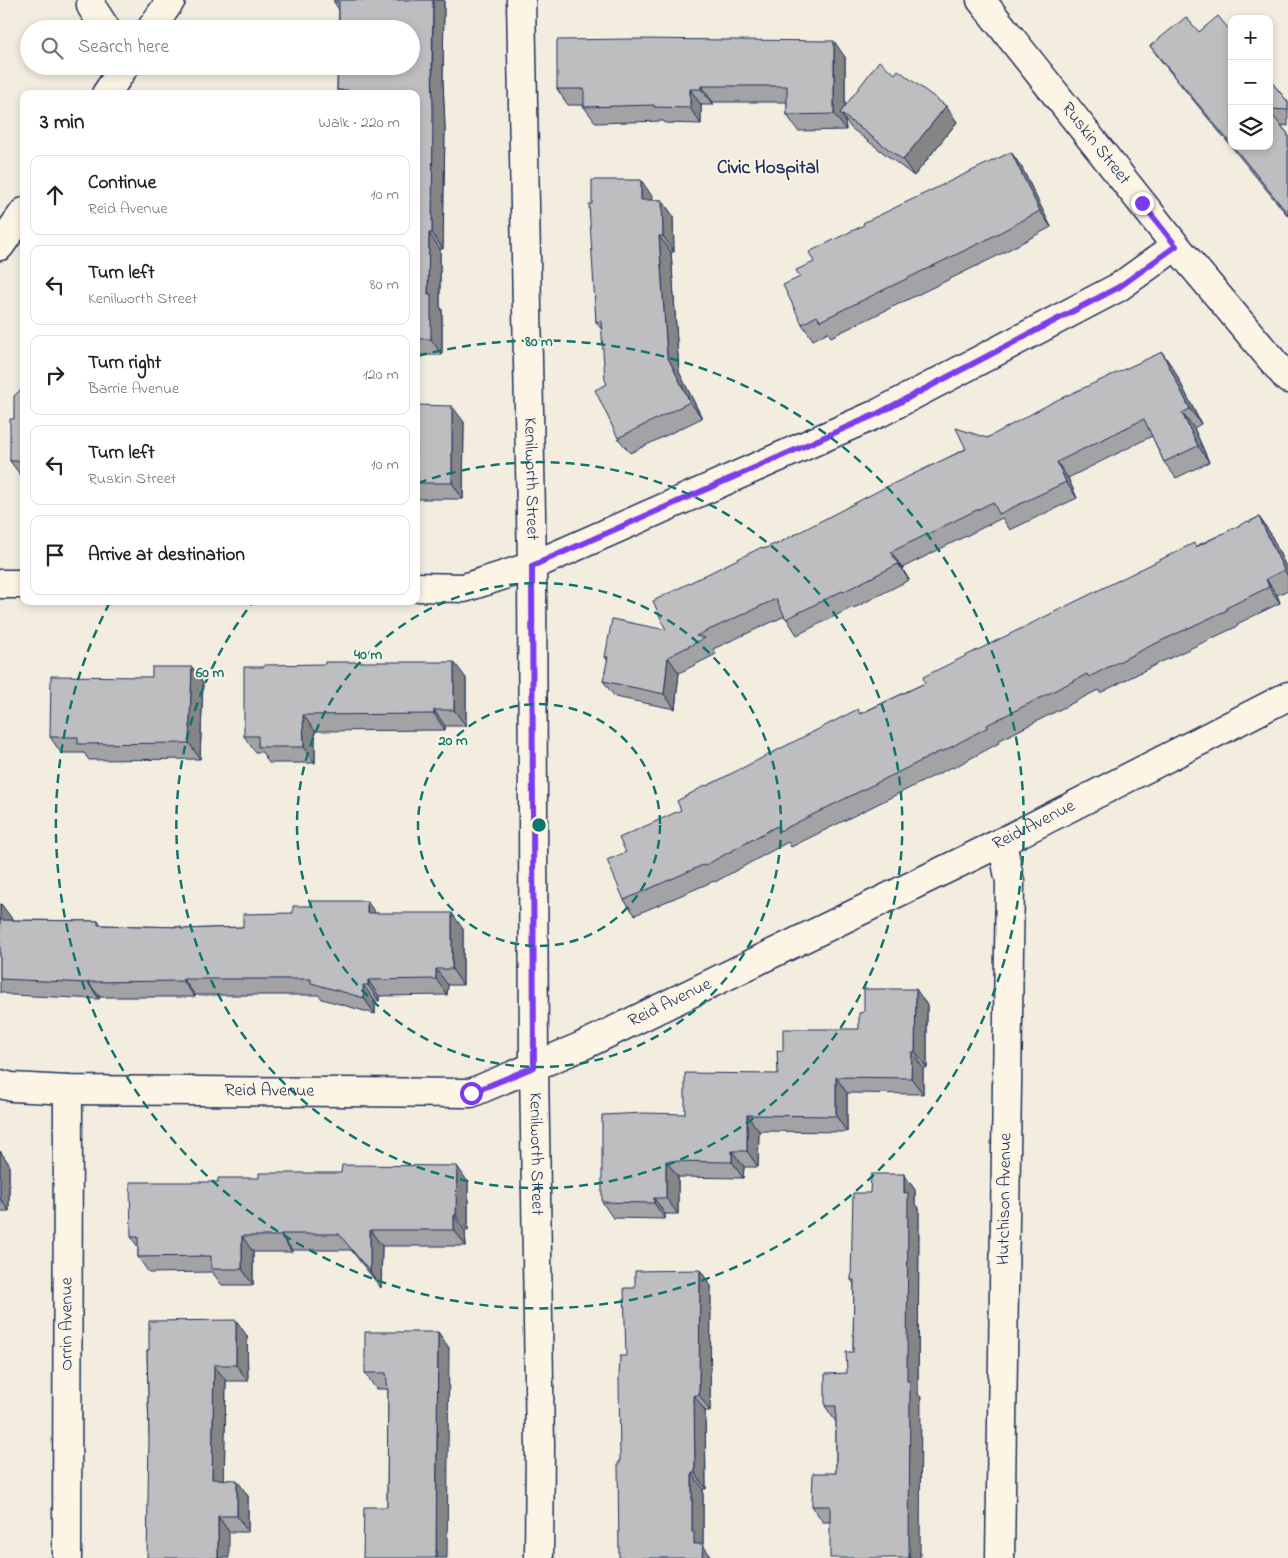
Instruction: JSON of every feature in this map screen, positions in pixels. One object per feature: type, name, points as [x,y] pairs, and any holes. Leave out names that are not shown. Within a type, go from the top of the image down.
[{"type":"street","points":[[91,0],[91,6],[100,20]]},
{"type":"street","points":[[157,20],[171,0]]},
{"type":"street","name":"Kenilworth Street","points":[[520,0],[532,566],[534,1067],[540,1446],[538,1558]]},
{"type":"street","name":"Ruskin Street","points":[[982,0],[1176,246],[1288,379]]},
{"type":"street","points":[[109,90],[119,75]]},
{"type":"street","points":[[0,246],[20,218]]},
{"type":"street","points":[[420,587],[464,588],[532,566],[879,413],[1119,287],[1176,246]]},
{"type":"street","points":[[0,584],[20,584]]},
{"type":"street","name":"Reid Avenue","points":[[0,1084],[12,1087],[68,1090],[471,1093],[580,1047],[1002,842],[1288,696]]},
{"type":"street","name":"Hutchison Avenue","points":[[1000,1558],[1010,882],[1002,842]]},
{"type":"street","name":"Orrin Avenue","points":[[66,1558],[68,1090]]},
{"type":"building","points":[[334,0],[433,0],[432,233],[429,233],[428,294],[431,294],[431,339],[420,339],[420,90],[337,90],[338,75],[420,75],[420,20],[339,20],[339,2],[334,2]]},
{"type":"building","points":[[1218,16],[1228,28],[1228,140],[1150,46],[1186,17],[1199,32]]},
{"type":"building","points":[[557,40],[834,41],[834,114],[787,115],[787,86],[701,86],[701,89],[690,89],[690,108],[654,107],[654,105],[584,107],[584,89],[557,89]]},
{"type":"building","points":[[879,61],[895,74],[898,70],[946,106],[903,160],[840,113]]},
{"type":"building","points":[[1273,84],[1288,102],[1288,110],[1273,109]]},
{"type":"building","points":[[1273,116],[1288,134],[1288,214],[1236,150],[1273,150]]},
{"type":"building","points":[[1011,152],[1040,211],[984,241],[820,321],[817,316],[802,324],[783,285],[800,277],[796,270],[814,262],[809,252],[864,225],[863,223]]},
{"type":"building","points":[[592,180],[641,180],[641,200],[662,200],[663,236],[659,236],[667,356],[690,402],[618,438],[595,390],[607,384],[605,380],[601,321],[596,322],[589,204],[592,204]]},
{"type":"building","points":[[1162,352],[1190,409],[1182,413],[1198,446],[1164,462],[1144,419],[1057,462],[1066,482],[999,514],[993,502],[891,552],[898,564],[843,592],[786,619],[776,599],[696,636],[705,638],[668,657],[664,694],[603,681],[608,657],[605,657],[612,619],[666,630],[653,601],[762,547],[764,549],[775,545],[880,490],[966,449],[956,428],[987,438],[1055,401]]},
{"type":"building","points":[[20,391],[20,461],[10,461],[10,419],[14,419],[14,396]]},
{"type":"building","points":[[420,405],[452,406],[452,483],[420,483]]},
{"type":"building","points":[[1259,517],[1284,570],[1266,579],[1269,587],[1226,608],[1227,610],[1089,677],[1087,674],[987,725],[988,727],[942,752],[780,831],[777,826],[704,866],[624,900],[607,860],[626,852],[619,838],[681,810],[677,801],[858,709],[860,714],[925,683],[923,677],[1194,543],[1196,547]]},
{"type":"building","points":[[325,662],[454,662],[454,710],[434,710],[434,714],[303,715],[304,747],[258,747],[258,736],[244,736],[244,667],[325,664]]},
{"type":"building","points":[[152,667],[192,667],[189,743],[78,744],[78,737],[50,737],[51,676],[152,677]]},
{"type":"building","points":[[311,901],[367,901],[367,913],[452,913],[452,969],[436,969],[436,979],[368,980],[368,985],[363,985],[364,998],[311,983],[311,979],[183,979],[183,981],[88,983],[0,979],[0,920],[98,921],[98,925],[181,927],[181,929],[243,927],[243,914],[293,913],[293,906],[311,906]]},
{"type":"building","points":[[864,989],[916,989],[915,1052],[912,1052],[911,1078],[836,1077],[836,1116],[747,1115],[747,1151],[732,1151],[732,1162],[666,1161],[666,1198],[654,1198],[654,1203],[602,1202],[602,1115],[685,1114],[685,1073],[778,1074],[777,1050],[783,1051],[783,1029],[859,1029],[859,1013],[864,1012]]},
{"type":"building","points":[[342,1165],[457,1166],[454,1230],[370,1230],[370,1272],[339,1234],[242,1236],[242,1269],[211,1269],[211,1256],[138,1257],[138,1237],[131,1237],[130,1182],[218,1182],[218,1178],[259,1178],[259,1173],[341,1173]]},
{"type":"building","points":[[871,1174],[904,1174],[904,1193],[908,1192],[907,1381],[910,1381],[909,1558],[830,1558],[830,1506],[812,1506],[813,1473],[836,1473],[836,1406],[825,1406],[825,1374],[847,1373],[846,1352],[853,1352],[854,1280],[851,1280],[853,1193],[870,1193]]},
{"type":"building","points":[[700,1270],[699,1395],[694,1395],[695,1473],[692,1473],[692,1532],[694,1532],[694,1544],[703,1544],[702,1558],[619,1558],[619,1378],[620,1356],[626,1356],[624,1288],[635,1288],[635,1271]]},
{"type":"building","points":[[236,1320],[236,1365],[214,1365],[212,1479],[237,1480],[237,1516],[218,1516],[218,1558],[147,1558],[149,1436],[147,1350],[149,1350],[149,1321]]},
{"type":"building","points":[[365,1332],[438,1332],[436,1558],[363,1558],[364,1507],[387,1507],[388,1390],[386,1373],[365,1373]]},
{"type":"district","name":"Civic Hospital","points":[[768,168]]},
{"type":"route","points":[[471,1093],[534,1067],[532,566],[879,413],[1119,287],[1176,246],[1142,203]]}]
